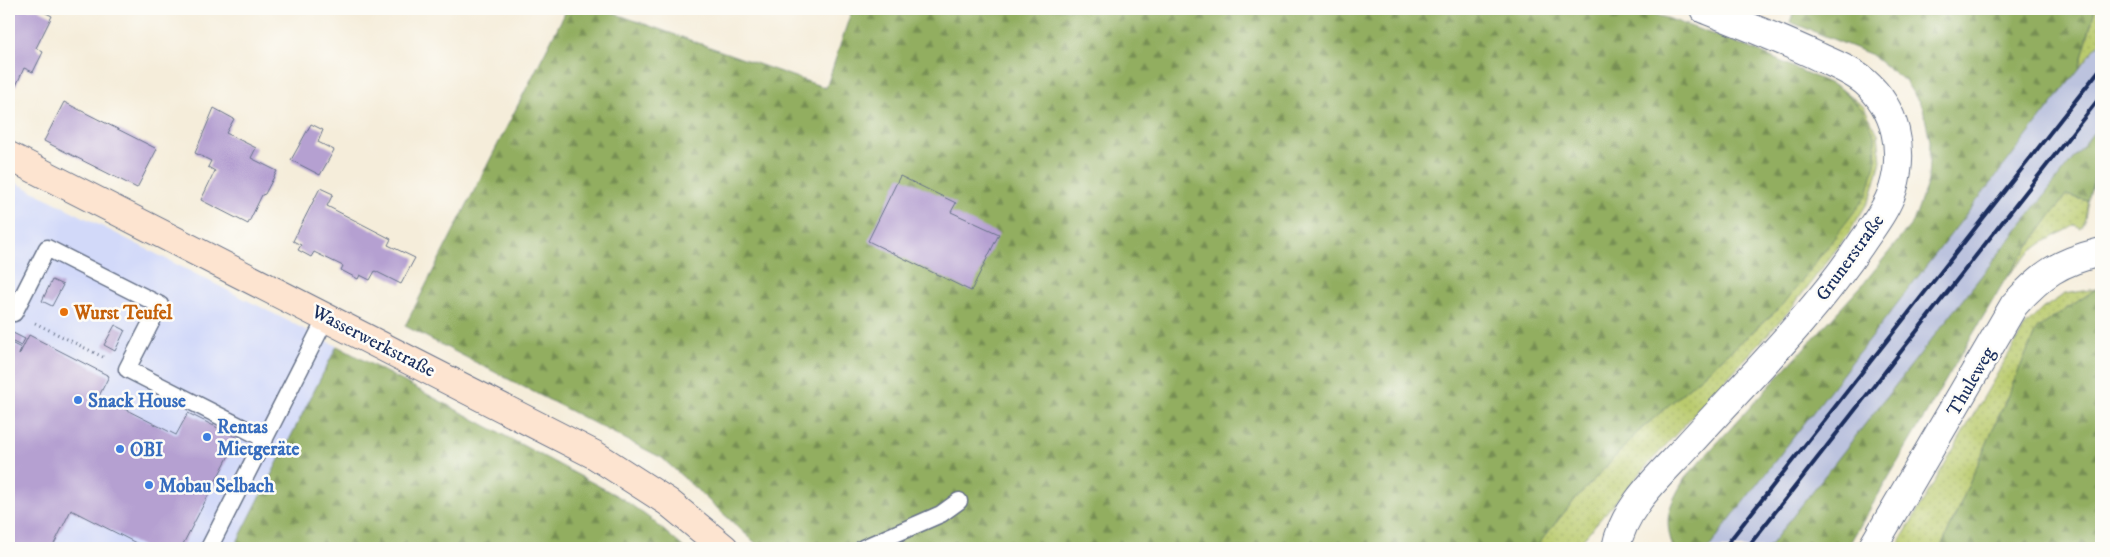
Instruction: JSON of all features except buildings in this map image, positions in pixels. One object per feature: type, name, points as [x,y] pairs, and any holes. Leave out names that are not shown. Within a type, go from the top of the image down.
[{"type":"main road","name":"Wasserwerkstraße","points":[[9,156],[327,316],[595,455],[668,502],[724,548]]},
{"type":"street","name":"Grunerstraße","points":[[1616,548],[1619,531],[1640,498],[1794,328],[1848,263],[1884,210],[1893,190],[1898,169],[1898,148],[1892,118],[1878,94],[1864,82],[1849,71],[1802,49],[1704,9]]},
{"type":"street","name":"Thuleweg","points":[[1872,548],[2014,306],[2035,281],[2059,266],[2079,257],[2101,252]]},
{"type":"lane","points":[[12,311],[47,248],[56,252],[160,305],[126,369],[265,439]]},
{"type":"lane","points":[[209,548],[327,316]]},
{"type":"lane","points":[[863,548],[941,514],[959,501]]},
{"type":"path","points":[[1889,9],[1898,11],[1917,9]]},
{"type":"path","points":[[12,311],[126,369]]},
{"type":"shaded area","points":[[2101,41],[2101,123],[1768,548],[1709,548],[1727,523]]},
{"type":"shaded area","points":[[9,179],[337,346],[234,548],[9,548]]},
{"type":"green space","points":[[567,9],[602,9],[826,88],[852,9],[1635,9],[1667,18],[1748,47],[1840,88],[1862,109],[1875,135],[1876,160],[1867,195],[1783,305],[1637,433],[1573,502],[1535,548],[761,548],[662,458],[405,326]]},
{"type":"green space","points":[[1795,9],[1861,9],[1897,15],[1942,14],[1958,9],[2095,9],[2079,69],[1709,548],[1673,548],[1668,528],[1669,512],[1685,478],[1864,283],[1913,222],[1928,181],[1930,141],[1923,108],[1905,81],[1870,54],[1790,22]]},
{"type":"green space","points":[[2095,9],[2101,9],[2101,41],[2079,69]]},
{"type":"green space","points":[[1840,88],[1864,107],[1878,134],[1881,161],[1871,197],[1849,233],[1789,311],[1643,470],[1575,548],[1535,548],[1573,502],[1637,433],[1783,305],[1862,109]]},
{"type":"green space","points":[[2101,123],[2101,163],[2096,170],[2088,201],[2066,195],[2006,278],[1847,548],[1768,548]]},
{"type":"green space","points":[[2066,195],[2088,201],[2085,218],[2080,228],[2075,225],[2038,246],[2006,278]]},
{"type":"green space","points":[[2096,289],[2037,329],[1941,548],[1896,548],[2025,326],[2042,309],[2065,294]]},
{"type":"green space","points":[[2096,289],[2101,290],[2101,548],[1941,548],[2037,329]]},
{"type":"green space","points":[[337,346],[623,499],[652,520],[684,548],[234,548]]},
{"type":"railway","points":[[1724,548],[2101,68]]},
{"type":"railway","points":[[1747,548],[2101,96]]},
{"type":"place","name":"Wurst Teufel","points":[[64,312]]},
{"type":"place","name":"Snack House","points":[[78,400]]},
{"type":"place","name":"Rentas Mietgeräte","points":[[207,437]]},
{"type":"place","name":"OBI","points":[[120,449]]},
{"type":"place","name":"Mobau Selbach","points":[[149,485]]}]
